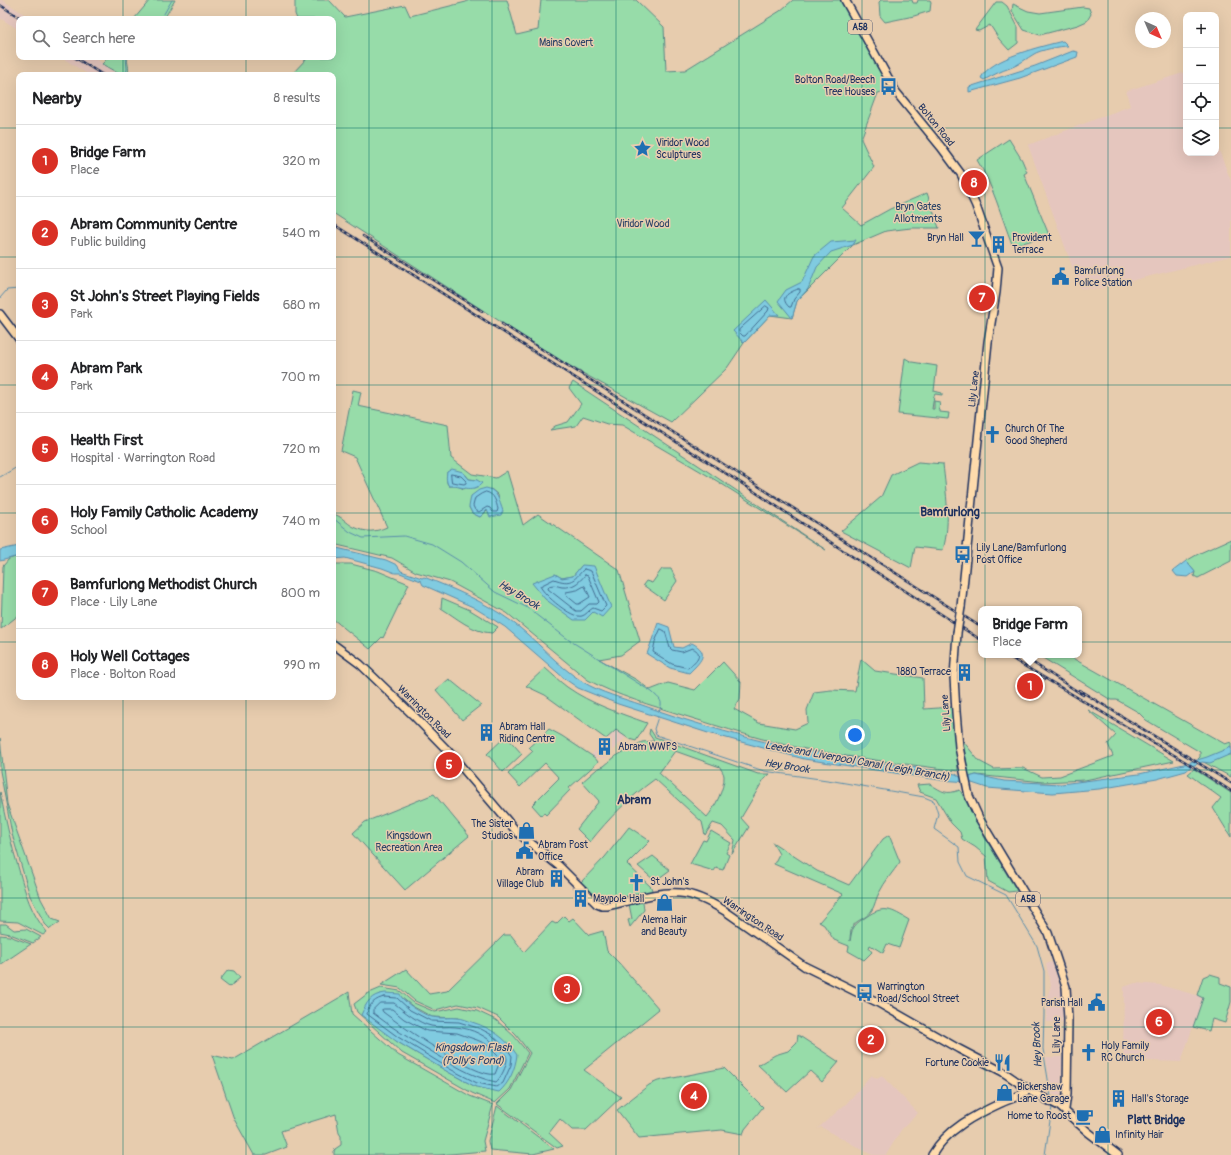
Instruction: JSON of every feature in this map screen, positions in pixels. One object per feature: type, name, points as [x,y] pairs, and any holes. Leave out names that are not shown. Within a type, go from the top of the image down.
[{"type":"main road","name":"Bolton Road","points":[[845,0],[896,92],[937,141],[961,174],[978,213],[998,268]]},
{"type":"main road","name":"Lily Lane","points":[[998,268],[996,292],[988,342],[961,607],[957,633],[954,677],[959,747],[967,788],[976,814],[1048,933],[1062,974],[1066,992],[1068,1019],[1067,1094],[1065,1109]]},
{"type":"main road","points":[[0,314],[16,335]]},
{"type":"main road","name":"Warrington Road","points":[[336,646],[360,664],[415,717],[448,751],[513,828],[559,866],[597,904],[607,906],[669,893],[681,893],[699,898],[725,911],[804,966],[875,1002],[1003,1072],[1029,1089],[1052,1101],[1065,1109],[1088,1132],[1118,1155]]},
{"type":"main road","points":[[932,1155],[944,1138],[957,1127],[1000,1103],[1023,1094],[1029,1089]]},
{"type":"shaded area","points":[[0,0],[27,16],[16,16],[16,28],[0,18]]},
{"type":"shaded area","points":[[66,60],[97,60],[116,72],[84,72]]},
{"type":"shaded area","points":[[1183,73],[1183,156],[1219,156],[1219,151],[1231,181],[1231,256],[1098,289],[1080,288],[1028,145],[1130,106],[1126,91]]},
{"type":"shaded area","points":[[616,730],[626,737],[606,758],[595,758],[591,755]]},
{"type":"shaded area","points":[[1052,962],[1063,996],[1062,1022],[1047,1022],[1047,998],[1051,985],[1046,964]]},
{"type":"shaded area","points":[[1135,983],[1160,985],[1203,997],[1181,1062],[1123,1060],[1124,987]]},
{"type":"shaded area","points":[[1046,1057],[1062,1057],[1061,1099],[1052,1094]]},
{"type":"shaded area","points":[[871,1075],[877,1079],[882,1076],[918,1113],[901,1130],[886,1155],[872,1155],[821,1127],[817,1129],[847,1103]]},
{"type":"green space","points":[[150,0],[175,0],[166,16],[137,16]]},
{"type":"green space","name":"Viridor Wood","points":[[295,0],[329,0],[345,17],[405,5],[410,16],[469,0],[507,0],[517,35],[538,30],[541,0],[636,0],[664,27],[666,71],[685,70],[780,11],[793,0],[846,0],[854,24],[860,36],[894,89],[878,93],[861,139],[874,167],[842,208],[861,225],[890,209],[927,193],[939,228],[911,228],[886,231],[853,245],[797,301],[792,318],[770,315],[744,343],[727,368],[671,422],[561,361],[336,215],[336,72],[294,72],[305,60],[336,60],[336,16],[296,16]]},
{"type":"green space","points":[[881,0],[912,0],[913,3],[917,3],[918,0],[930,0],[930,11],[885,22],[880,16],[879,2]]},
{"type":"green space","points":[[996,2],[1002,2],[1007,6],[1018,27],[1018,43],[1009,50],[999,39],[990,25],[979,31],[975,30]]},
{"type":"green space","points":[[1013,4],[1028,11],[1040,13],[1083,7],[1089,8],[1091,14],[1087,21],[1078,25],[1040,35],[1024,30],[1012,11]]},
{"type":"green space","points":[[106,60],[128,60],[129,70],[128,72],[116,72],[102,64]]},
{"type":"green space","points":[[1009,139],[1022,160],[1027,172],[1024,174],[1049,235],[1023,243],[1012,244],[992,190],[977,160]]},
{"type":"green space","points":[[905,358],[912,362],[937,366],[934,391],[942,393],[942,395],[935,394],[932,409],[934,409],[934,401],[940,402],[940,412],[949,413],[948,419],[898,414]]},
{"type":"green space","points":[[573,382],[826,550],[717,481],[622,425],[607,424],[583,416],[576,426],[550,430],[555,426],[568,422],[581,404],[569,388]]},
{"type":"green space","points":[[353,390],[361,392],[358,406],[448,425],[451,458],[472,474],[496,478],[507,471],[523,525],[538,514],[619,570],[640,641],[621,655],[599,659],[637,680],[650,690],[668,683],[695,690],[723,662],[741,682],[740,699],[734,709],[759,723],[795,729],[808,723],[807,710],[814,692],[831,690],[855,691],[861,659],[875,671],[923,678],[924,709],[953,707],[958,771],[847,756],[778,743],[646,704],[599,686],[588,680],[507,613],[450,582],[416,572],[392,558],[336,545],[336,515],[354,527],[367,531],[375,531],[387,527],[355,457],[341,451]],"holes":[[[447,472],[466,475],[469,479],[477,480],[464,489],[457,486],[449,486],[447,483]],[[491,489],[498,495],[499,501],[480,517],[472,513],[469,507]],[[582,565],[574,620],[555,574],[562,578],[573,576]]]},
{"type":"green space","points":[[918,462],[943,464],[947,507],[947,528],[943,550],[915,547],[911,568],[841,531],[881,497],[891,475]]},
{"type":"green space","points":[[1231,539],[1231,561],[1198,578],[1194,576],[1195,572],[1186,561]]},
{"type":"green space","points":[[16,557],[16,617],[1,629],[3,566],[9,559]]},
{"type":"green space","points":[[336,564],[351,564],[378,571],[409,584],[383,638],[382,637],[370,649],[336,621]]},
{"type":"green space","points":[[662,569],[671,569],[677,581],[664,600],[643,585],[646,581],[652,583]]},
{"type":"green space","points":[[442,598],[470,610],[498,627],[492,633],[471,627],[441,608]]},
{"type":"green space","points":[[1043,658],[1072,658],[1225,744],[1231,742],[1231,777],[1198,759],[1200,757],[1200,752],[1146,720],[1138,712],[1117,700],[1111,700]]},
{"type":"green space","points":[[545,668],[576,693],[606,708],[647,723],[636,741],[629,739],[616,730],[606,739],[545,695],[526,686]]},
{"type":"green space","points":[[449,679],[481,705],[462,720],[436,690]]},
{"type":"green space","points":[[1088,710],[1174,761],[1085,780],[1043,782],[976,775],[969,777],[963,741],[979,761],[994,769],[1023,768],[1042,777],[1060,776],[1113,756],[1108,744],[1116,735]]},
{"type":"green space","points":[[549,729],[595,758],[598,762],[569,788],[570,790],[546,815],[544,813],[541,815],[532,805],[559,778],[545,763],[520,787],[508,774],[533,751],[529,747]]},
{"type":"green space","points":[[650,729],[655,737],[758,774],[770,774],[764,779],[741,818],[749,827],[732,854],[735,840],[722,826],[713,823],[705,835],[702,822],[655,779],[620,808],[590,842],[577,829],[599,801],[582,782],[597,769],[604,766],[616,756],[642,742],[654,741],[649,734]],"holes":[[[675,751],[720,767],[724,775],[723,786],[716,804],[707,817],[659,773]]]},
{"type":"green space","points":[[506,736],[522,754],[503,772],[487,754]]},
{"type":"green space","points":[[0,738],[7,804],[41,899],[52,919],[60,922],[50,929],[45,924],[30,896],[12,834],[0,771]]},
{"type":"green space","points":[[1194,769],[1231,793],[1231,837],[1213,808],[1221,798],[1188,774]]},
{"type":"green space","points":[[930,784],[945,792],[960,790],[985,838],[1017,891],[1008,892],[988,881],[986,856],[962,839],[960,832],[951,823],[936,798],[920,792],[917,785]]},
{"type":"green space","points":[[0,792],[11,841],[26,895],[37,918],[47,932],[43,935],[18,922],[0,921]]},
{"type":"green space","name":"Kingsdown Recreation Area","points":[[434,794],[469,836],[405,890],[353,833],[365,822]]},
{"type":"green space","points":[[629,827],[650,841],[627,864],[651,887],[653,893],[608,903],[600,902],[581,882],[605,857]]},
{"type":"green space","points":[[711,831],[731,843],[726,853],[729,855],[723,870],[716,868],[714,871],[690,864],[703,840],[706,841]]},
{"type":"green space","points":[[889,835],[900,862],[881,889],[872,910],[852,928],[850,941],[854,927],[872,913],[888,910],[898,913],[909,920],[899,948],[887,944],[883,953],[870,945],[869,948],[872,952],[864,960],[848,951],[849,946],[834,940],[824,925],[819,922],[843,894],[774,864],[779,854],[772,842],[817,871],[849,885],[883,839]]},
{"type":"green space","points":[[653,856],[670,870],[655,881],[638,866]]},
{"type":"green space","points":[[643,902],[644,910],[630,927],[628,920],[632,919],[629,904]]},
{"type":"green space","points":[[564,916],[569,921],[573,918],[589,935],[603,931],[607,951],[659,1009],[584,1070],[621,1097],[586,1130],[572,1130],[560,1119],[549,1133],[563,1146],[557,1148],[497,1104],[511,1090],[530,1053],[516,1035],[498,1017],[478,1008],[458,1004],[435,1010],[415,1001],[400,988],[381,985],[406,969],[429,994],[447,991],[504,935],[511,935],[524,952],[552,922],[556,924]]},
{"type":"green space","points":[[0,924],[6,924],[14,930],[26,929],[41,937],[33,943],[10,934],[0,932]]},
{"type":"green space","points":[[0,935],[9,936],[31,944],[0,965]]},
{"type":"green space","points":[[228,970],[234,971],[240,978],[229,987],[220,980]]},
{"type":"green space","points":[[1210,974],[1220,977],[1220,983],[1231,987],[1231,1002],[1225,1023],[1212,1019],[1209,1031],[1193,1027],[1203,998],[1197,995],[1203,977]]},
{"type":"green space","points":[[381,988],[400,991],[414,1003],[435,1012],[459,1007],[477,1011],[496,1020],[514,1036],[528,1053],[510,1089],[495,1103],[472,1093],[402,1053],[357,1012],[354,1004],[367,994]],"holes":[[[401,997],[412,1006],[432,1017],[459,1018],[476,1087],[396,1041]]]},
{"type":"green space","points":[[349,992],[352,1014],[398,1055],[470,1096],[493,1105],[483,1141],[485,1151],[438,1155],[334,1155],[335,1149],[341,1145],[341,1136],[339,1133],[336,1114],[281,1131],[287,1147],[266,1155],[254,1155],[234,1119],[212,1055],[233,1060]]},
{"type":"green space","points":[[798,1035],[839,1062],[822,1082],[810,1071],[787,1092],[758,1065],[775,1055],[788,1051],[797,1042]]},
{"type":"green space","points":[[724,1068],[763,1107],[745,1129],[743,1134],[722,1130],[639,1138],[617,1110],[649,1085],[658,1081]]},
{"type":"green space","points":[[497,1106],[554,1149],[533,1154],[490,1150],[488,1141]]},
{"type":"water","points":[[1063,41],[1068,46],[1051,48],[1037,53],[1013,67],[984,80],[981,78],[986,71],[995,64],[1006,59]]},
{"type":"water","points":[[1073,51],[1078,52],[1077,57],[1020,78],[969,92],[969,87],[1035,66]]},
{"type":"water","points":[[856,240],[853,245],[831,252],[817,267],[808,289],[797,301],[792,318],[778,301],[786,290],[802,282],[814,256],[831,242]]},
{"type":"water","points":[[766,300],[779,315],[770,315],[744,343],[733,331]]},
{"type":"water","points":[[452,469],[463,472],[469,479],[477,480],[482,483],[471,489],[449,486],[446,479],[447,472]]},
{"type":"water","points":[[486,488],[493,491],[498,496],[503,511],[501,515],[490,517],[487,510],[480,517],[472,513],[469,507],[471,496],[479,490]]},
{"type":"water","points":[[16,547],[16,557],[0,561],[0,550]]},
{"type":"water","name":"Leeds and Liverpool Canal (Leigh Branch)","points":[[336,548],[386,560],[397,565],[401,571],[422,578],[424,577],[480,602],[511,621],[573,675],[597,689],[703,725],[785,747],[956,774],[960,777],[976,775],[1004,781],[1061,784],[1139,774],[1184,764],[1207,757],[1231,747],[1231,754],[1210,763],[1202,762],[1192,766],[1186,771],[1157,779],[1099,789],[1053,793],[987,788],[969,782],[940,780],[804,759],[708,733],[618,704],[578,688],[565,679],[505,627],[473,607],[423,585],[421,581],[400,573],[395,573],[345,558],[336,559]]},
{"type":"water","points":[[1186,561],[1195,572],[1188,577],[1177,576],[1173,571]]},
{"type":"water","points":[[582,565],[594,566],[611,607],[602,617],[593,612],[585,620],[574,620],[545,599],[532,583],[555,574],[562,578],[573,576]]},
{"type":"water","points":[[658,623],[669,627],[674,647],[682,648],[692,643],[701,650],[702,658],[689,673],[670,668],[647,654]]},
{"type":"water","name":"Kingsdown Flash (Polly's Pond)","points":[[385,993],[400,994],[405,1001],[428,1016],[435,1018],[463,1019],[486,1027],[498,1034],[517,1055],[509,1080],[499,1092],[476,1087],[396,1041],[361,1015],[365,1006],[372,997]]},
{"type":"waterway","points":[[163,16],[172,0]]},
{"type":"waterway","points":[[126,60],[126,72]]},
{"type":"waterway","points":[[0,298],[7,290],[16,289]]},
{"type":"waterway","name":"Hey Brook","points":[[0,477],[16,468]]},
{"type":"waterway","name":"Hey Brook","points":[[336,520],[350,532],[363,538],[404,536],[432,544],[461,562],[495,592],[526,607],[569,640],[652,692],[660,700],[661,705],[659,712]]},
{"type":"waterway","name":"Hey Brook","points":[[658,717],[654,729],[656,735],[764,771],[834,781],[924,797],[934,801],[938,814],[934,829],[959,847],[960,862],[967,876],[1006,895],[1037,946],[1044,971],[1043,1049],[1051,1097]]},
{"type":"waterway","name":"Hey Brook","points":[[1045,1155],[1052,1107]]},
{"type":"railway","points":[[0,5],[17,16]]},
{"type":"railway","points":[[79,60],[98,72]]},
{"type":"railway","points":[[336,226],[752,490],[978,638]]},
{"type":"railway","points":[[363,236],[482,311]]},
{"type":"railway","points":[[502,324],[978,625]]},
{"type":"railway","points":[[1011,658],[1184,761],[1231,791]]},
{"type":"railway","points":[[1026,658],[1083,695]]},
{"type":"railway","points":[[1079,690],[1231,783]]},
{"type":"place","name":"Bolton Road/Beech Tree Houses","points":[[888,86]]},
{"type":"place","name":"Viridor Wood Sculptures","points":[[643,149]]},
{"type":"place","name":"Holy Well Cottages","points":[[974,183]]},
{"type":"place","name":"Bryn Hall","points":[[977,238]]},
{"type":"place","name":"Provident Terrace","points":[[999,244]]},
{"type":"place","name":"Bamfurlong Police Station","points":[[1061,277]]},
{"type":"place","name":"Bamfurlong Methodist Church","points":[[982,298]]},
{"type":"place","name":"Church Of The Good Shepherd","points":[[992,435]]},
{"type":"place","name":"Lily Lane/Bamfurlong Post Office","points":[[963,554]]},
{"type":"place","name":"1880 Terrace","points":[[964,672]]},
{"type":"place","name":"Bridge Farm","points":[[1030,686]]},
{"type":"place","name":"Abram Hall Riding Centre","points":[[486,733]]},
{"type":"place","name":"Abram WWPS","points":[[605,747]]},
{"type":"place","name":"Health First","points":[[449,765]]},
{"type":"place","name":"The Sister Studios","points":[[526,830]]},
{"type":"place","name":"Abram Post Office","points":[[525,851]]},
{"type":"place","name":"Abram Village Club","points":[[557,878]]},
{"type":"place","name":"St John's","points":[[637,882]]},
{"type":"place","name":"Maypole Hall","points":[[580,899]]},
{"type":"place","name":"Alema Hair and Beauty","points":[[664,903]]},
{"type":"place","name":"St John's Street Playing Fields","points":[[567,989]]},
{"type":"place","name":"Warrington Road/School Street","points":[[864,993]]},
{"type":"place","name":"Parish Hall","points":[[1096,1003]]},
{"type":"place","name":"Holy Family Catholic Academy","points":[[1159,1022]]},
{"type":"place","name":"Abram Community Centre","points":[[871,1040]]},
{"type":"place","name":"Holy Family RC Church","points":[[1088,1052]]},
{"type":"place","name":"Fortune Cookie","points":[[1002,1063]]},
{"type":"place","name":"Bickershaw Lane Garage","points":[[1004,1093]]},
{"type":"place","name":"Abram Park","points":[[694,1096]]},
{"type":"place","name":"Hall's Storage","points":[[1118,1099]]},
{"type":"place","name":"Home to Roost","points":[[1084,1116]]},
{"type":"place","name":"Infinity Hair","points":[[1102,1135]]},
{"type":"district","name":"Bamfurlong","points":[[950,512]]},
{"type":"district","name":"Abram","points":[[634,800]]},
{"type":"district","name":"Platt Bridge","points":[[1156,1120]]},
{"type":"park label","name":"Mains Covert","points":[[566,43]]},
{"type":"park label","name":"Bryn Gates Allotments","points":[[918,212]]}]
